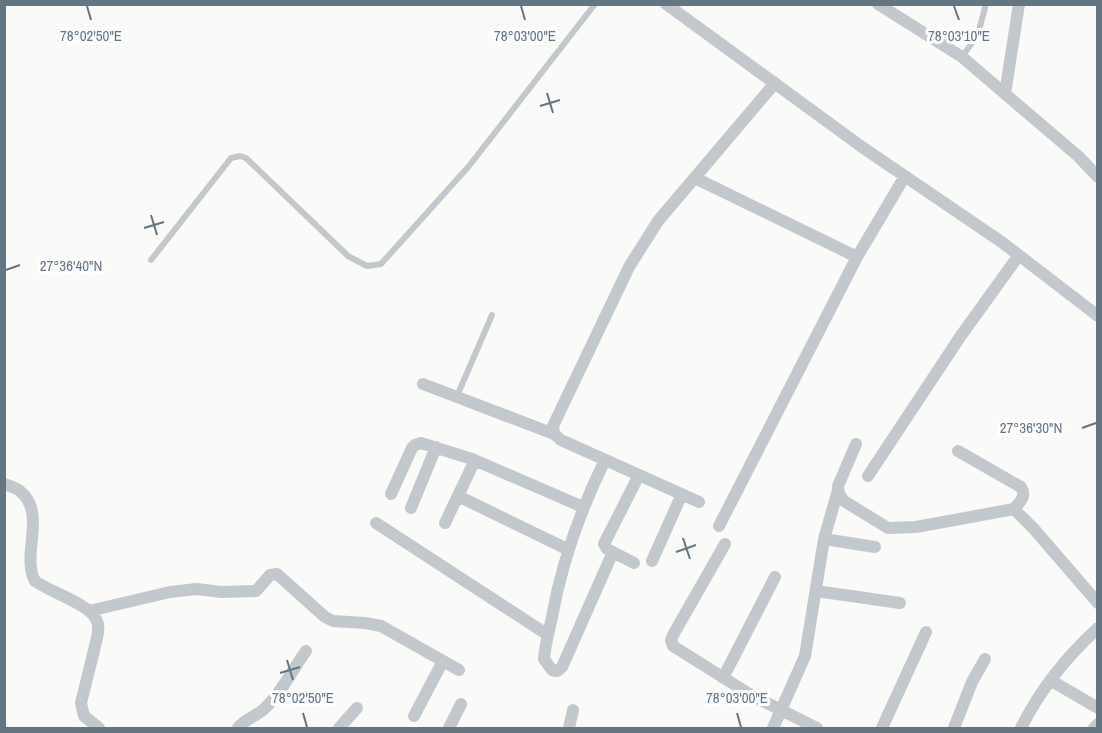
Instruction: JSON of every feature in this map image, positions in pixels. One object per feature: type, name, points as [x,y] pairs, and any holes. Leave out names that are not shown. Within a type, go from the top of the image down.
[{"type":"street","points":[[666,4],[775,84],[1019,255],[1098,316]]},
{"type":"street","points":[[878,4],[962,57],[1078,156],[1098,177]]},
{"type":"street","points":[[1005,94],[1018,4]]},
{"type":"street","points":[[554,434],[553,426],[556,418],[629,267],[658,221],[775,84]]},
{"type":"street","points":[[719,526],[857,257],[905,176]]},
{"type":"street","points":[[695,178],[857,257]]},
{"type":"street","points":[[868,476],[960,337],[1019,255]]},
{"type":"street","points":[[423,384],[554,434],[561,440],[699,502]]},
{"type":"street","points":[[391,494],[415,445],[421,443],[475,460],[583,507]]},
{"type":"street","points":[[772,729],[805,656],[824,539],[838,490],[856,444]]},
{"type":"street","points":[[411,508],[436,447]]},
{"type":"street","points":[[838,490],[840,498],[844,501],[892,530],[1014,509],[1024,493],[1019,484],[958,451]]},
{"type":"street","points":[[445,523],[475,460]]},
{"type":"street","points":[[605,460],[567,549],[557,588],[545,662],[552,670],[557,671],[562,667],[613,552]]},
{"type":"street","points":[[634,563],[604,546],[604,540],[639,475]]},
{"type":"street","points":[[4,484],[22,493],[32,511],[31,570],[35,581],[89,611],[97,620],[99,629],[81,707],[84,716],[99,729]]},
{"type":"street","points":[[652,561],[682,494]]},
{"type":"street","points":[[458,496],[567,549]]},
{"type":"street","points":[[1014,509],[1098,603]]},
{"type":"street","points":[[376,523],[548,635]]},
{"type":"street","points":[[824,539],[875,547]]},
{"type":"street","points":[[725,544],[672,640],[673,646],[781,712],[817,729]]},
{"type":"street","points":[[89,611],[171,592],[197,589],[221,592],[256,591],[270,575],[277,574],[325,618],[333,621],[381,626],[459,670]]},
{"type":"street","points":[[723,678],[775,577]]},
{"type":"street","points":[[816,591],[900,603]]},
{"type":"street","points":[[1021,729],[1032,706],[1062,664],[1098,628]]},
{"type":"street","points":[[882,729],[926,632]]},
{"type":"street","points":[[238,729],[243,721],[264,709],[306,651]]},
{"type":"street","points":[[954,729],[972,682],[985,659]]},
{"type":"street","points":[[414,716],[443,661]]},
{"type":"street","points":[[1050,680],[1098,708]]},
{"type":"street","points":[[449,729],[461,704]]},
{"type":"street","points":[[339,729],[357,708]]},
{"type":"street","points":[[569,729],[573,710]]},
{"type":"street","points":[[1094,729],[1098,724]]},
{"type":"lane","points":[[151,260],[231,158],[240,156],[246,158],[348,256],[367,266],[381,264],[469,166],[595,4]]},
{"type":"lane","points":[[962,57],[978,34],[986,4]]},
{"type":"lane","points":[[457,397],[492,315]]}]
